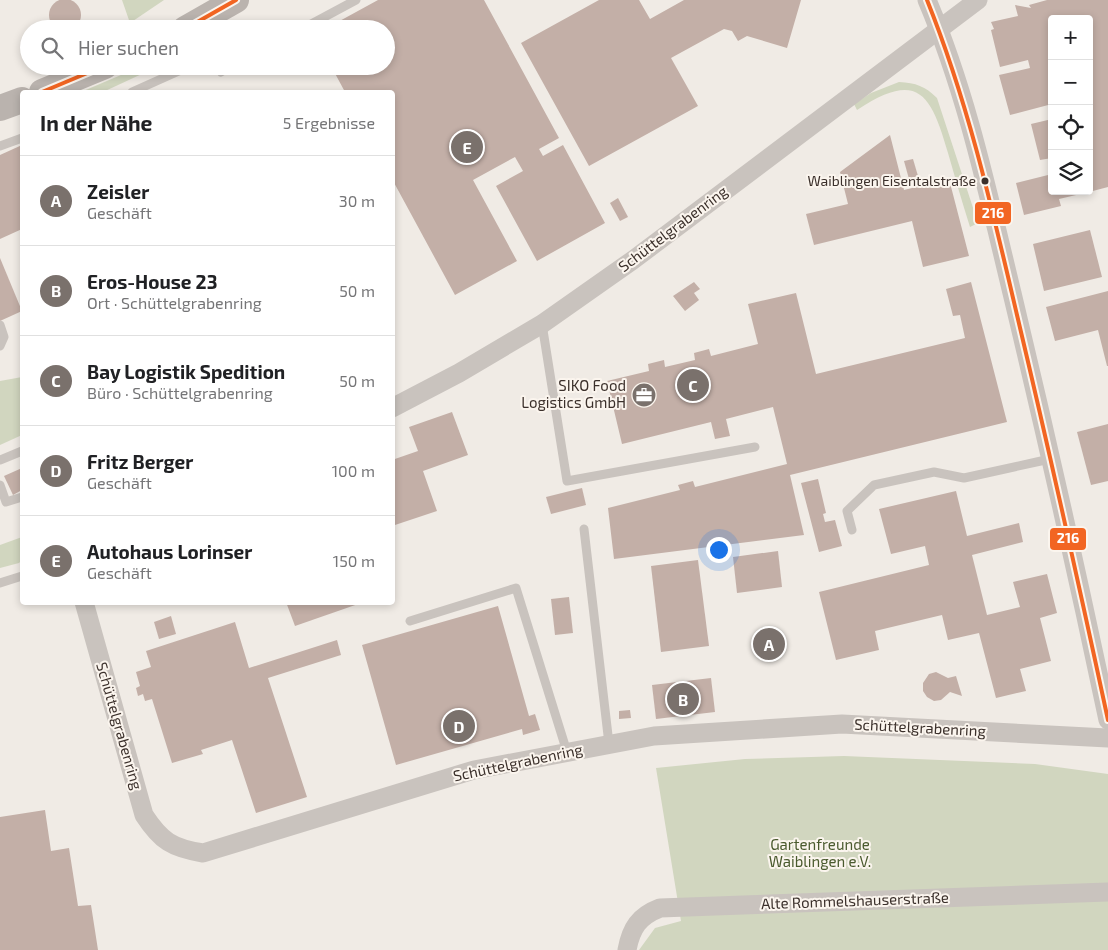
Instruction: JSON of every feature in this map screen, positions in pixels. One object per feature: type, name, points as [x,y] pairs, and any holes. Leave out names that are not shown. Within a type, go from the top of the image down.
[{"type":"main road","points":[[202,20],[236,0]]},
{"type":"main road","points":[[47,90],[83,75]]},
{"type":"main road","points":[[0,108],[20,101]]},
{"type":"street","points":[[927,0],[957,75],[985,181],[1050,459],[1108,720]]},
{"type":"street","name":"Schüttelgrabenring","points":[[395,406],[459,373],[542,324],[641,254],[978,0]]},
{"type":"street","name":"Schüttelgrabenring","points":[[85,605],[144,815],[156,833],[172,846],[203,853],[474,770],[654,736],[842,724],[1108,738]]},
{"type":"street","name":"Alte Rommelshauserstraße","points":[[626,950],[634,927],[646,913],[660,908],[1108,892]]},
{"type":"lane","points":[[319,20],[356,0]]},
{"type":"lane","points":[[136,90],[170,75]]},
{"type":"lane","points":[[0,146],[20,139]]},
{"type":"lane","points":[[542,324],[567,481],[755,448]]},
{"type":"lane","points":[[0,325],[4,337],[0,346]]},
{"type":"lane","points":[[0,460],[20,452]]},
{"type":"lane","points":[[852,530],[847,511],[874,485],[934,472],[964,478],[1050,459]]},
{"type":"lane","points":[[0,484],[6,502],[20,498]]},
{"type":"lane","points":[[584,529],[609,744]]},
{"type":"lane","points":[[0,583],[20,577]]},
{"type":"lane","points":[[410,621],[516,588],[567,752]]},
{"type":"green space","points":[[122,0],[164,0],[134,20],[129,20]]},
{"type":"green space","points":[[121,75],[140,75],[107,90],[86,90]]},
{"type":"green space","points":[[899,82],[920,86],[937,98],[978,223],[970,227],[942,133],[928,103],[919,94],[909,90],[895,91],[857,110],[854,104],[871,93]]},
{"type":"green space","points":[[20,377],[20,436],[0,445],[0,381]]},
{"type":"green space","points":[[20,538],[20,562],[0,568],[0,545]]},
{"type":"green space","name":"Gartenfreunde Waiblingen e.V.","points":[[844,756],[1035,764],[1108,774],[1108,950],[639,950],[655,928],[681,921],[656,768],[745,759]]},
{"type":"building","points":[[59,0],[71,0],[80,9],[80,20],[50,20],[50,9]]},
{"type":"building","points":[[378,0],[484,0],[559,138],[539,149],[543,156],[563,145],[605,223],[537,261],[496,186],[523,171],[515,157],[473,180],[517,261],[455,295],[395,185],[395,90],[344,90],[336,75],[395,75],[395,20],[341,20]]},
{"type":"building","points":[[599,0],[639,0],[650,19],[684,0],[801,0],[787,48],[747,36],[738,41],[732,31],[724,29],[671,58],[698,106],[589,166],[521,43]]},
{"type":"building","points":[[1047,0],[1108,0],[1108,187],[1093,191],[1093,15],[1048,15],[1048,105],[1010,115],[999,75],[1030,68],[1028,60],[1000,67],[991,30],[994,29],[991,22],[1018,16],[1015,5],[1031,8],[1029,5]]},
{"type":"building","points":[[1048,120],[1048,159],[1040,160],[1031,124]]},
{"type":"building","points":[[890,135],[904,190],[949,179],[969,256],[923,267],[912,221],[814,245],[806,214],[848,204],[840,172]]},
{"type":"building","points":[[20,146],[20,230],[0,239],[0,155]]},
{"type":"building","points":[[913,159],[918,176],[909,179],[904,161]]},
{"type":"building","points":[[1048,175],[1048,195],[1076,195],[1059,199],[1061,206],[1024,215],[1016,183]]},
{"type":"building","points":[[618,198],[628,217],[620,221],[610,203]]},
{"type":"building","points":[[1090,230],[1102,277],[1044,291],[1033,244]]},
{"type":"building","points":[[0,258],[20,306],[20,312],[0,321]]},
{"type":"building","points":[[694,282],[700,289],[694,293],[699,300],[685,311],[673,296]]},
{"type":"building","points":[[971,282],[1007,422],[790,475],[804,535],[614,559],[608,508],[680,490],[678,485],[693,481],[695,487],[787,464],[773,407],[726,419],[730,436],[715,439],[711,422],[622,444],[607,381],[649,371],[648,364],[664,360],[665,367],[695,360],[694,353],[709,349],[711,356],[758,344],[748,304],[796,293],[816,374],[965,338],[960,315],[953,316],[946,289]]},
{"type":"building","points":[[1108,291],[1107,366],[1098,330],[1055,341],[1046,307]]},
{"type":"building","points":[[452,412],[468,455],[423,471],[437,511],[395,525],[395,459],[418,451],[409,427]]},
{"type":"building","points":[[1108,424],[1108,481],[1091,485],[1077,432]]},
{"type":"building","points":[[20,469],[20,491],[13,495],[4,476]]},
{"type":"building","points":[[818,479],[826,513],[823,514],[825,522],[835,520],[842,546],[819,552],[801,483]]},
{"type":"building","points":[[582,488],[586,505],[551,514],[546,497]]},
{"type":"building","points":[[956,491],[967,536],[1019,523],[1023,542],[972,555],[987,615],[1020,607],[1013,582],[1047,574],[1057,613],[1040,618],[1051,661],[1020,669],[1026,691],[996,698],[979,633],[948,640],[942,615],[875,631],[879,650],[836,660],[819,592],[929,565],[925,546],[891,554],[879,509]]},
{"type":"building","points":[[778,551],[782,587],[737,593],[733,557]]},
{"type":"building","points":[[698,560],[709,646],[661,652],[651,566]]},
{"type":"building","points":[[569,597],[573,633],[555,635],[551,599]]},
{"type":"building","points":[[287,605],[355,605],[295,626]]},
{"type":"building","points":[[498,606],[529,716],[535,714],[540,730],[523,735],[522,729],[396,765],[362,645]]},
{"type":"building","points":[[171,616],[176,634],[159,639],[154,622]]},
{"type":"building","points":[[235,622],[249,668],[337,640],[341,655],[268,678],[307,797],[256,813],[232,740],[201,750],[203,754],[172,763],[152,699],[145,701],[143,694],[138,696],[136,688],[140,686],[136,672],[151,667],[146,651]]},
{"type":"building","points":[[936,672],[948,678],[956,676],[962,696],[950,692],[941,700],[934,701],[927,697],[923,691],[923,683],[929,674]]},
{"type":"building","points":[[711,678],[715,712],[656,719],[652,685]]},
{"type":"building","points":[[630,710],[631,718],[619,719],[619,711]]},
{"type":"building","points":[[45,810],[51,851],[69,848],[78,906],[91,905],[98,950],[0,950],[0,817]]},
{"type":"transit line","name":"216","points":[[201,20],[236,0]]},
{"type":"transit line","name":"216","points":[[927,0],[955,77],[988,195],[1052,467],[1108,720]]},
{"type":"transit line","name":"216","points":[[47,90],[83,75]]},
{"type":"place","name":"Autohaus Lorinser","points":[[467,147]]},
{"type":"place","name":"Waiblingen Eisentalstraße","points":[[985,181]]},
{"type":"place","name":"Bay Logistik Spedition","points":[[693,385]]},
{"type":"place","name":"SIKO Food Logistics GmbH","points":[[644,395]]},
{"type":"place","name":"Zeisler","points":[[769,644]]},
{"type":"place","name":"Eros-House 23","points":[[683,699]]},
{"type":"place","name":"Fritz Berger","points":[[459,726]]}]
